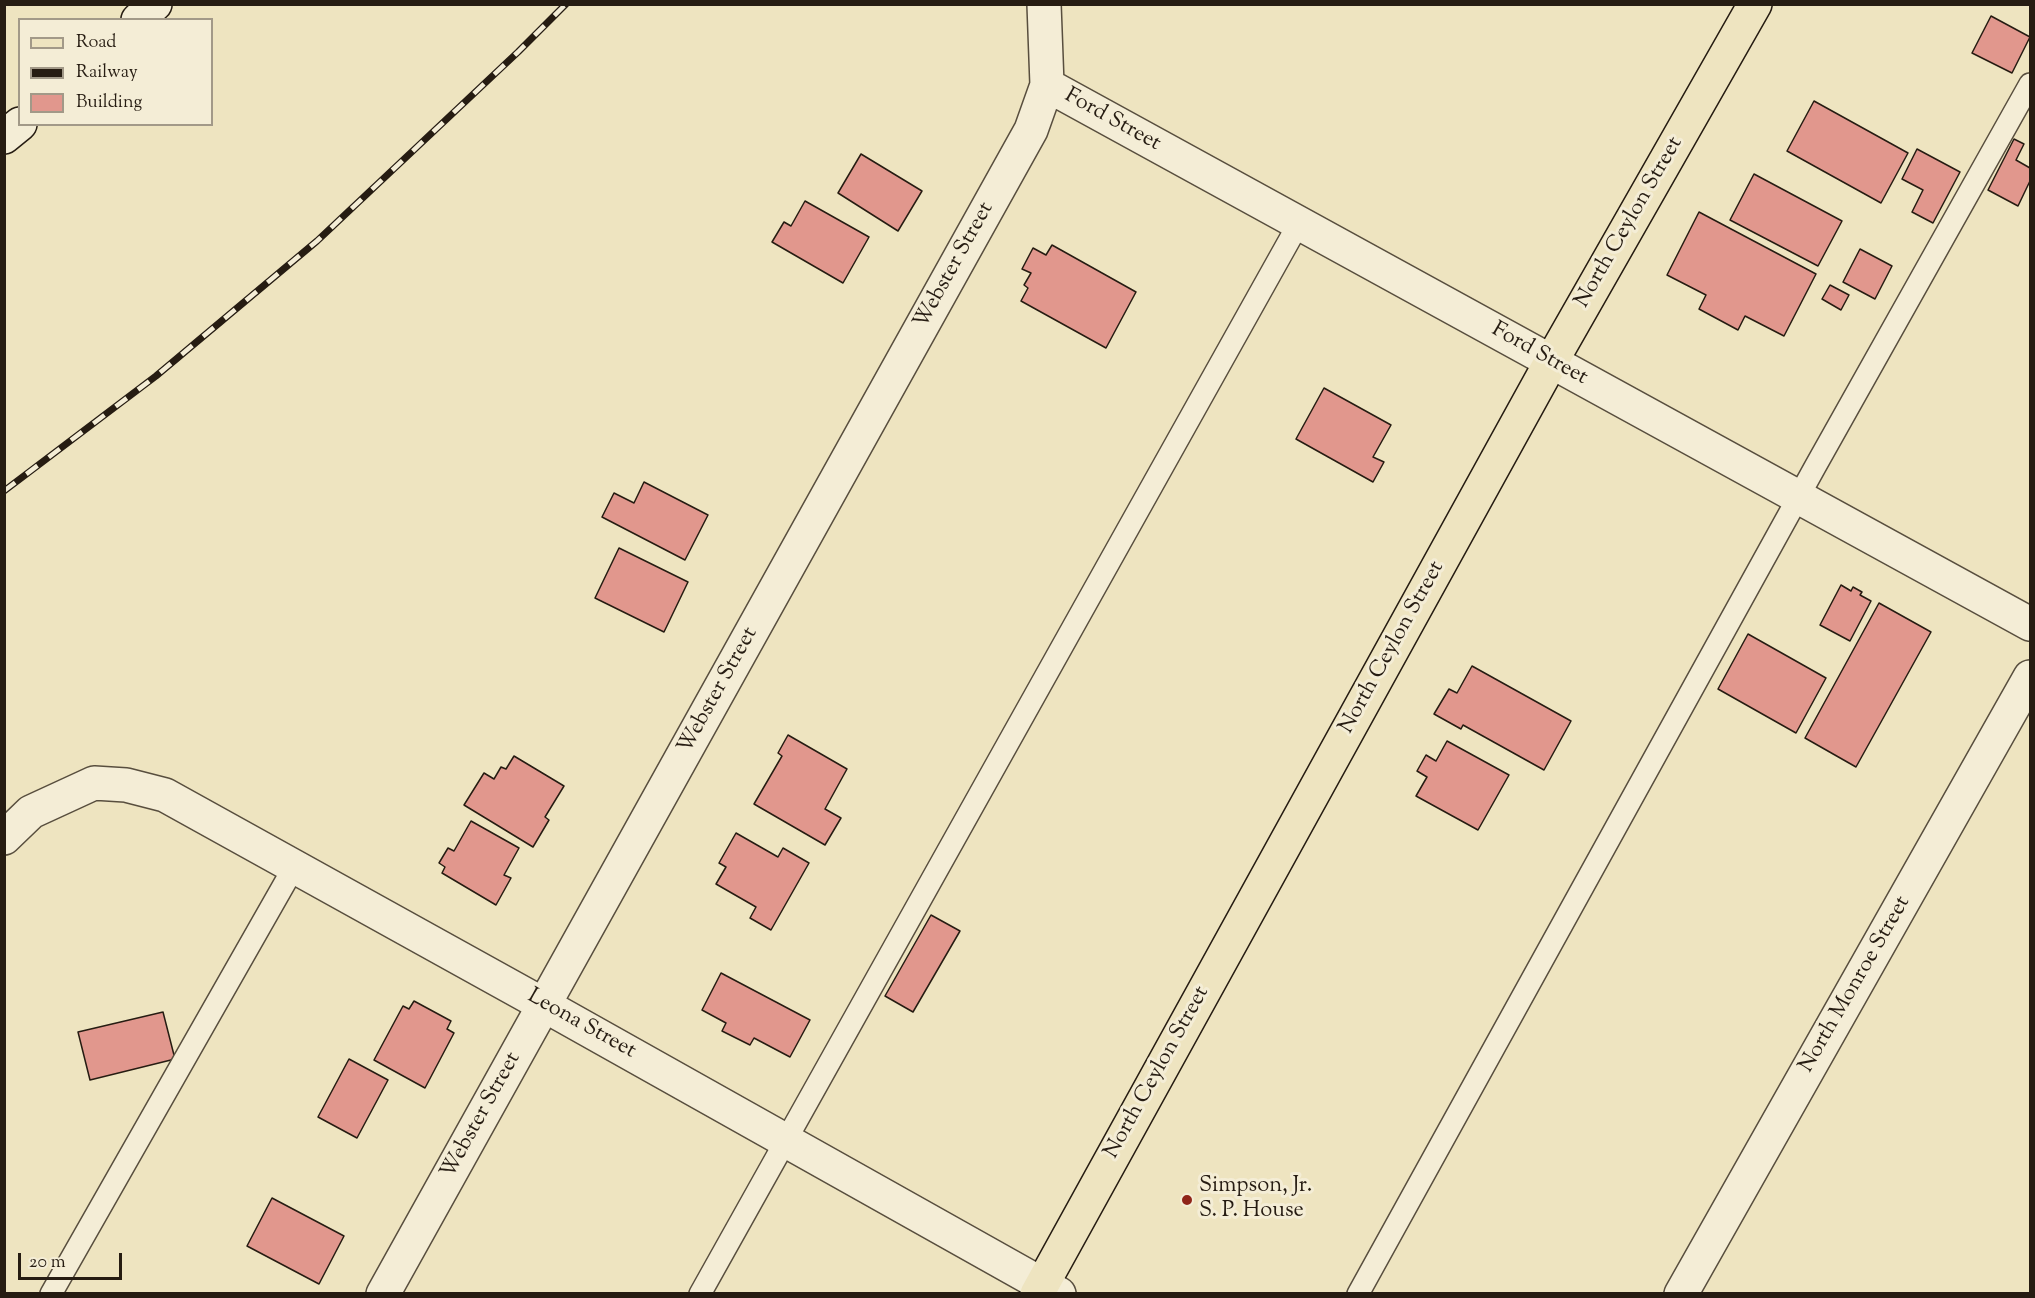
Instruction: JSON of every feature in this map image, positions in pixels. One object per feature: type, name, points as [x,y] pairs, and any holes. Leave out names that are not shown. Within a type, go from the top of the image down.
[{"type":"main road","name":"North Ceylon Street","points":[[1046,1290],[1551,362],[1755,4]]},
{"type":"street","points":[[140,18],[155,4]]},
{"type":"street","points":[[1044,4],[1047,85]]},
{"type":"street","name":"Ford Street","points":[[1047,85],[2031,624]]},
{"type":"street","name":"Webster Street","points":[[383,1293],[1025,140],[1047,85]]},
{"type":"street","points":[[4,137],[18,126]]},
{"type":"street","name":"North Monroe Street","points":[[1681,1293],[2031,677]]},
{"type":"street","name":"Leona Street","points":[[4,838],[32,812],[94,783],[126,785],[165,795],[786,1140],[1046,1290]]},
{"type":"lane","points":[[1358,1293],[1798,498],[2031,84]]},
{"type":"lane","points":[[700,1293],[1299,223]]},
{"type":"lane","points":[[51,1293],[294,867]]},
{"type":"building","points":[[1991,16],[2030,37],[2012,73],[1972,53]]},
{"type":"building","points":[[1814,101],[1908,153],[1881,203],[1787,151]]},
{"type":"building","points":[[2014,139],[2024,144],[2016,160],[2030,168],[2030,181],[2018,206],[1988,190]]},
{"type":"building","points":[[1917,149],[1960,172],[1933,223],[1912,212],[1923,190],[1902,179]]},
{"type":"building","points":[[861,154],[922,191],[898,231],[838,193]]},
{"type":"building","points":[[1754,174],[1842,221],[1818,266],[1730,220]]},
{"type":"building","points":[[805,201],[869,237],[843,283],[772,242],[784,222],[791,226]]},
{"type":"building","points":[[1699,212],[1816,274],[1784,336],[1745,316],[1738,330],[1699,309],[1706,295],[1667,275]]},
{"type":"building","points":[[1052,245],[1136,292],[1106,348],[1021,301],[1028,288],[1024,285],[1031,273],[1022,269],[1033,248],[1046,255]]},
{"type":"building","points":[[1860,249],[1892,266],[1875,299],[1843,282]]},
{"type":"building","points":[[1830,285],[1849,295],[1841,310],[1822,299]]},
{"type":"building","points":[[1324,388],[1391,425],[1373,457],[1384,462],[1373,482],[1296,439]]},
{"type":"building","points":[[644,482],[708,515],[685,560],[602,517],[614,493],[634,503]]},
{"type":"building","points":[[619,548],[688,582],[664,632],[595,598]]},
{"type":"building","points":[[1841,585],[1851,591],[1853,587],[1862,592],[1860,595],[1871,601],[1850,641],[1820,625]]},
{"type":"building","points":[[1879,603],[1931,632],[1856,767],[1805,738]]},
{"type":"building","points":[[1748,634],[1826,678],[1796,733],[1718,689]]},
{"type":"building","points":[[1472,666],[1571,721],[1544,770],[1463,725],[1461,729],[1434,714],[1449,689],[1457,693]]},
{"type":"building","points":[[788,735],[847,769],[825,809],[841,818],[825,845],[754,804],[782,756],[778,753]]},
{"type":"building","points":[[1447,741],[1509,775],[1478,830],[1416,796],[1427,777],[1417,771],[1426,755],[1436,761]]},
{"type":"building","points":[[514,756],[564,786],[545,817],[549,820],[533,847],[464,805],[484,773],[494,779],[501,767],[506,769]]},
{"type":"building","points":[[471,821],[519,848],[504,875],[511,878],[496,905],[442,873],[445,867],[439,863],[448,848],[454,851]]},
{"type":"building","points":[[736,833],[778,857],[783,848],[809,863],[771,930],[750,918],[756,907],[716,884],[726,867],[719,863]]},
{"type":"building","points":[[931,915],[960,931],[913,1012],[885,996]]},
{"type":"building","points":[[721,973],[810,1020],[790,1057],[754,1038],[750,1045],[722,1031],[726,1023],[702,1010]]},
{"type":"building","points":[[414,1001],[451,1021],[447,1029],[454,1033],[425,1088],[374,1060],[403,1006],[409,1009]]},
{"type":"building","points":[[163,1012],[175,1059],[90,1080],[78,1032]]},
{"type":"building","points":[[349,1059],[388,1080],[357,1138],[318,1117]]},
{"type":"building","points":[[272,1198],[344,1236],[319,1284],[247,1246]]},
{"type":"railway","points":[[4,491],[156,376],[317,241],[566,4]]},
{"type":"place","name":"Simpson, Jr. S. P. House","points":[[1187,1200]]}]
